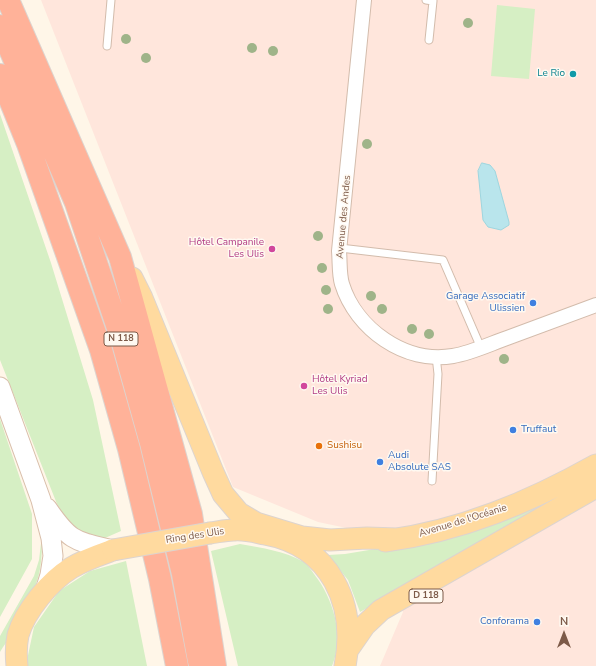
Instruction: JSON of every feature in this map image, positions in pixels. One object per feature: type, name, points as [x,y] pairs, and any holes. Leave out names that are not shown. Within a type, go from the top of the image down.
[{"type":"highway","points":[[8,0],[120,257],[192,514],[215,666]]},
{"type":"highway","name":"N 118","points":[[0,26],[76,203],[123,343],[151,442],[183,574],[200,666]]},
{"type":"highway","name":"N 118","points":[[0,75],[30,150],[101,350],[132,465],[160,579],[177,666]]},
{"type":"main road","points":[[120,257],[142,298],[220,489],[239,513],[256,523],[302,537],[330,540],[367,538],[398,540]]},
{"type":"main road","points":[[0,387],[41,500],[51,538],[53,556],[50,575],[45,591]]},
{"type":"main road","name":"Avenue de l'Océanie","points":[[297,544],[335,546],[398,540],[442,530],[521,504],[556,488],[596,465]]},
{"type":"main road","name":"D 118","points":[[347,657],[365,625],[381,610],[596,487]]},
{"type":"main road","points":[[41,500],[57,522],[73,539],[84,544],[113,550]]},
{"type":"main road","name":"Ring des Ulis","points":[[17,666],[16,654],[18,635],[31,610],[58,577],[71,568],[113,550],[234,530],[247,530],[272,535],[297,544],[317,559],[330,574],[340,591],[347,613],[347,657]]},
{"type":"main road","name":"D 118","points":[[359,666],[362,650],[376,624],[493,556],[509,536]]},
{"type":"main road","points":[[0,666],[6,663],[18,635]]},
{"type":"street","name":"Avenue des Andes","points":[[364,0],[340,248],[342,284],[351,305],[367,326],[384,340],[408,352],[436,356],[452,356],[481,348],[596,305]]},
{"type":"lane","points":[[106,46],[111,0]]},
{"type":"lane","points":[[426,0],[433,1],[429,40]]},
{"type":"lane","points":[[340,248],[443,260],[481,348]]},
{"type":"lane","points":[[432,481],[438,374],[436,356]]},
{"type":"shaded area","points":[[41,0],[596,0],[596,666],[380,666],[403,612],[361,531],[318,522],[233,487]]},
{"type":"green space","points":[[497,5],[535,9],[529,79],[491,76]]},
{"type":"green space","points":[[0,114],[51,263],[93,400],[121,531],[105,538],[88,535],[72,527],[57,504],[0,360]]},
{"type":"green space","points":[[0,419],[32,514],[32,559],[0,617]]},
{"type":"green space","points":[[533,508],[537,513],[360,612],[348,580],[328,555],[345,554],[441,538]]},
{"type":"green space","points":[[42,535],[41,565],[38,579],[18,623],[0,652],[0,636],[34,576],[39,560]]},
{"type":"green space","points":[[240,544],[273,550],[289,555],[304,562],[309,568],[327,594],[335,618],[337,642],[336,654],[332,666],[238,666],[211,551]]},
{"type":"green space","points":[[126,561],[147,666],[28,666],[27,660],[34,627],[59,591],[90,571]]},
{"type":"water","points":[[482,163],[490,165],[495,171],[509,222],[509,225],[501,230],[488,227],[483,220],[478,171]]},
{"type":"place","name":"Le Rio","points":[[573,74]]},
{"type":"place","name":"Hôtel Campanile Les Ulis","points":[[272,249]]},
{"type":"place","name":"Garage Associatif Ulissien","points":[[533,303]]},
{"type":"place","name":"Hôtel Kyriad Les Ulis","points":[[304,386]]},
{"type":"place","name":"Truffaut","points":[[513,430]]},
{"type":"place","name":"Sushisu","points":[[319,446]]},
{"type":"place","name":"Audi Absolute SAS","points":[[380,462]]},
{"type":"place","name":"Conforama","points":[[537,622]]}]
